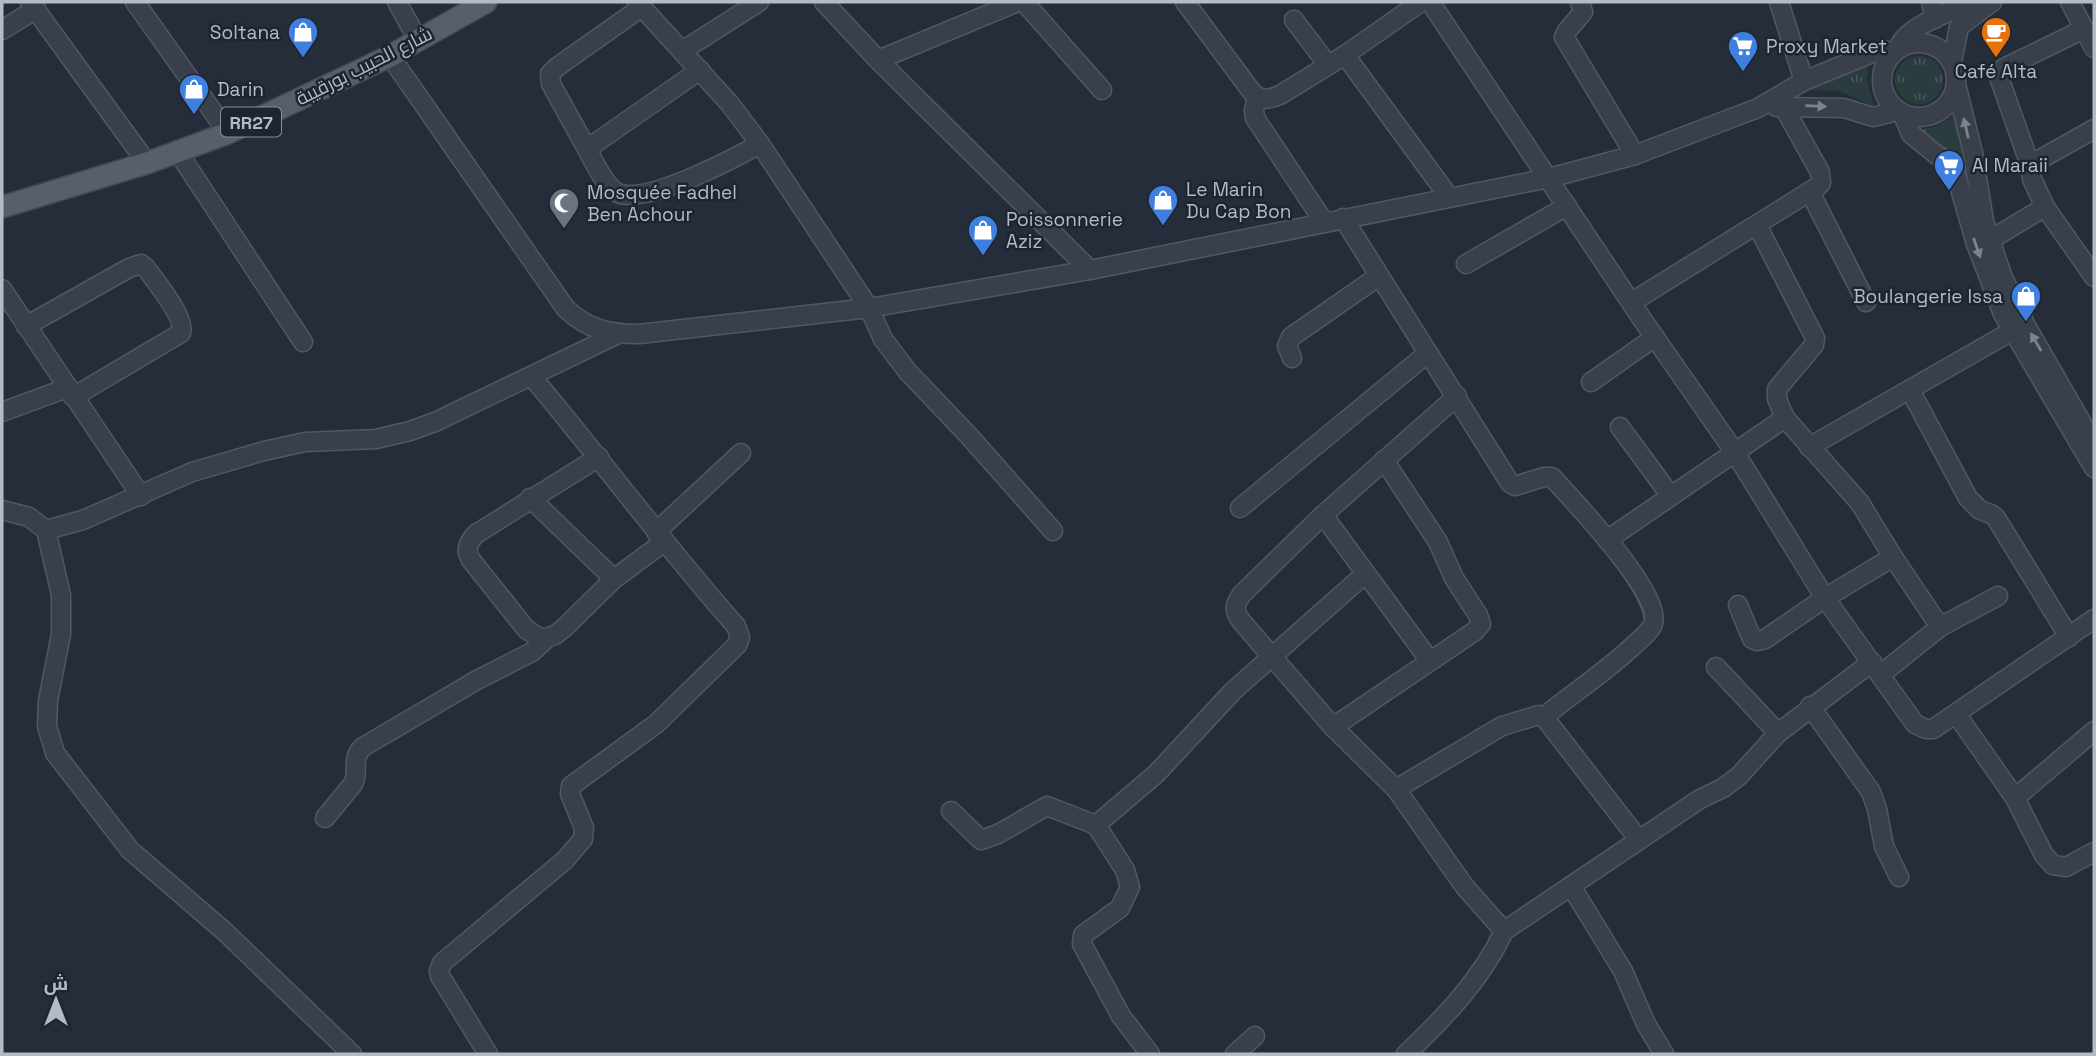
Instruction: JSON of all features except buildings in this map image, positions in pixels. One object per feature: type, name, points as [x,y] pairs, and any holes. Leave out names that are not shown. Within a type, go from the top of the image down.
[{"type":"main road","name":"شارع الحبيب بورقيبة","points":[[2,207],[147,163],[228,133],[390,56],[486,2]]},
{"type":"street","points":[[135,2],[228,133]]},
{"type":"street","points":[[397,2],[418,40]]},
{"type":"street","points":[[682,51],[759,2]]},
{"type":"street","points":[[824,2],[878,60],[1090,271]]},
{"type":"street","points":[[878,60],[1018,2]]},
{"type":"street","points":[[1024,2],[1102,90]]},
{"type":"street","points":[[1185,2],[1257,97],[1268,99],[1280,95],[1345,55],[1421,2]]},
{"type":"street","points":[[1430,2],[1734,451],[1825,598],[1915,724],[1933,729],[2094,620]]},
{"type":"street","points":[[1580,2],[1583,12],[1564,37],[1635,155]]},
{"type":"street","points":[[1779,2],[1804,81]]},
{"type":"street","points":[[1972,2],[1933,10],[1908,32],[1883,69],[1881,78],[1885,97],[1899,112],[1911,134],[1944,160],[1957,178],[1980,256],[2012,331],[2094,468]]},
{"type":"street","points":[[1992,2],[1959,27],[1952,62],[1990,240],[2017,308],[2094,444]]},
{"type":"street","points":[[2070,2],[2094,48]]},
{"type":"street","points":[[760,144],[696,176],[631,196],[618,194],[610,188],[587,149],[551,84],[551,74],[639,4],[730,104],[760,144],[869,308],[883,339],[908,372],[1054,531]]},
{"type":"street","points":[[2,30],[33,6],[147,163]]},
{"type":"street","points":[[1294,20],[1328,65]]},
{"type":"street","points":[[2084,29],[2004,68],[2000,80],[2030,165],[2032,179],[2045,207],[2091,268]]},
{"type":"street","points":[[390,56],[566,309],[585,324],[600,331],[618,334],[653,333],[869,308],[1090,271],[1549,178],[1635,155],[1758,108],[1804,81],[1872,52],[1896,51],[1919,43],[1930,44],[1939,48],[1952,62]]},
{"type":"street","points":[[1345,55],[1449,197]]},
{"type":"street","points":[[587,149],[700,70]]},
{"type":"street","points":[[1758,108],[1844,108],[1872,117],[1899,112],[1913,117],[1925,117],[1946,106],[1953,96],[1956,84]]},
{"type":"street","points":[[1257,97],[1255,118],[1324,222]]},
{"type":"street","points":[[1632,302],[1821,183],[1820,172],[1783,106]]},
{"type":"street","points":[[2030,165],[2094,129]]},
{"type":"street","points":[[177,152],[303,342]]},
{"type":"street","points":[[1810,192],[1866,302]]},
{"type":"street","points":[[1466,264],[1567,206]]},
{"type":"street","points":[[1990,240],[2045,207]]},
{"type":"street","points":[[1343,218],[1510,483],[1515,486],[1552,477],[1606,540],[1649,597],[1655,615],[1652,628],[1621,657],[1544,717]]},
{"type":"street","points":[[1757,225],[1815,338],[1814,345],[1777,389],[1777,399],[1785,418],[1860,503],[1940,627]]},
{"type":"street","points":[[2,412],[70,392],[181,332],[183,324],[141,264],[15,318]]},
{"type":"street","points":[[1292,358],[1287,345],[1291,337],[1379,276]]},
{"type":"street","points":[[2,289],[15,318],[70,392],[141,496]]},
{"type":"street","points":[[1809,447],[2012,331]]},
{"type":"street","points":[[46,530],[83,520],[206,467],[289,444],[376,439],[410,431],[532,377],[618,334]]},
{"type":"street","points":[[1591,382],[1655,337]]},
{"type":"street","points":[[1240,508],[1428,353]]},
{"type":"street","points":[[488,1054],[440,976],[442,963],[565,860],[583,839],[584,828],[569,793],[573,784],[656,724],[738,641],[739,634],[736,626],[660,537],[599,457],[532,377]]},
{"type":"street","points":[[1910,390],[1968,498],[1980,510],[1991,513],[1996,519],[2068,636]]},
{"type":"street","points":[[1457,396],[1323,515],[1242,594],[1236,603],[1237,616],[1333,727],[1396,789],[1465,887],[1504,931]]},
{"type":"street","points":[[1606,540],[1785,418]]},
{"type":"street","points":[[1620,427],[1670,495]]},
{"type":"street","points":[[325,818],[356,779],[356,756],[363,747],[477,680],[532,652],[547,638],[564,628],[660,537],[741,453]]},
{"type":"street","points":[[547,638],[535,637],[526,629],[468,555],[469,543],[476,534],[530,498],[599,457]]},
{"type":"street","points":[[1333,727],[1475,631],[1481,624],[1454,578],[1438,542],[1384,460]]},
{"type":"street","points":[[530,498],[614,579]]},
{"type":"street","points":[[2,510],[29,517],[46,530],[61,595],[61,634],[48,701],[47,726],[55,753],[130,850],[224,931],[352,1054]]},
{"type":"street","points":[[1323,515],[1430,661]]},
{"type":"street","points":[[1738,606],[1752,639],[1765,639],[1893,556]]},
{"type":"street","points":[[1096,825],[1156,774],[1233,691],[1365,574]]},
{"type":"street","points":[[1406,1054],[1466,993],[1497,947],[1504,931],[1705,796],[1723,788],[1739,776],[1778,733],[1810,706],[1940,627],[1998,596]]},
{"type":"street","points":[[1716,667],[1778,733]]},
{"type":"street","points":[[1810,706],[1871,792],[1884,846],[1899,877]]},
{"type":"street","points":[[1396,789],[1502,726],[1536,715],[1544,717],[1639,840]]},
{"type":"street","points":[[1957,715],[2015,798],[2044,855],[2053,865],[2066,867],[2094,852]]},
{"type":"street","points":[[2015,798],[2094,731]]},
{"type":"street","points":[[951,811],[981,840],[998,834],[1047,806],[1096,825],[1125,870],[1130,887],[1120,908],[1083,935],[1082,944],[1121,1016],[1150,1054]]},
{"type":"street","points":[[1571,886],[1623,971],[1646,1024],[1664,1054]]},
{"type":"street","points":[[1235,1054],[1255,1036]]},
{"type":"green space","points":[[1919,56],[1936,63],[1943,80],[1936,97],[1919,104],[1902,97],[1895,80],[1902,63]]},
{"type":"green space","points":[[1868,63],[1867,80],[1874,106],[1839,91],[1808,90]]},
{"type":"green space","points":[[1955,115],[1966,174],[1950,157],[1916,130],[1935,127]]},
{"type":"place","name":"Soltana","points":[[303,59]]},
{"type":"place","name":"Café Alta","points":[[1996,59]]},
{"type":"place","name":"Proxy Market","points":[[1743,73]]},
{"type":"place","name":"Darin","points":[[194,116]]},
{"type":"place","name":"Al Maraii","points":[[1949,192]]},
{"type":"place","name":"Le Marin Du Cap Bon","points":[[1163,227]]},
{"type":"place","name":"Mosquée Fadhel Ben Achour","points":[[564,230]]},
{"type":"place","name":"Poissonnerie Aziz","points":[[983,257]]},
{"type":"place","name":"Boulangerie Issa","points":[[2026,323]]}]
